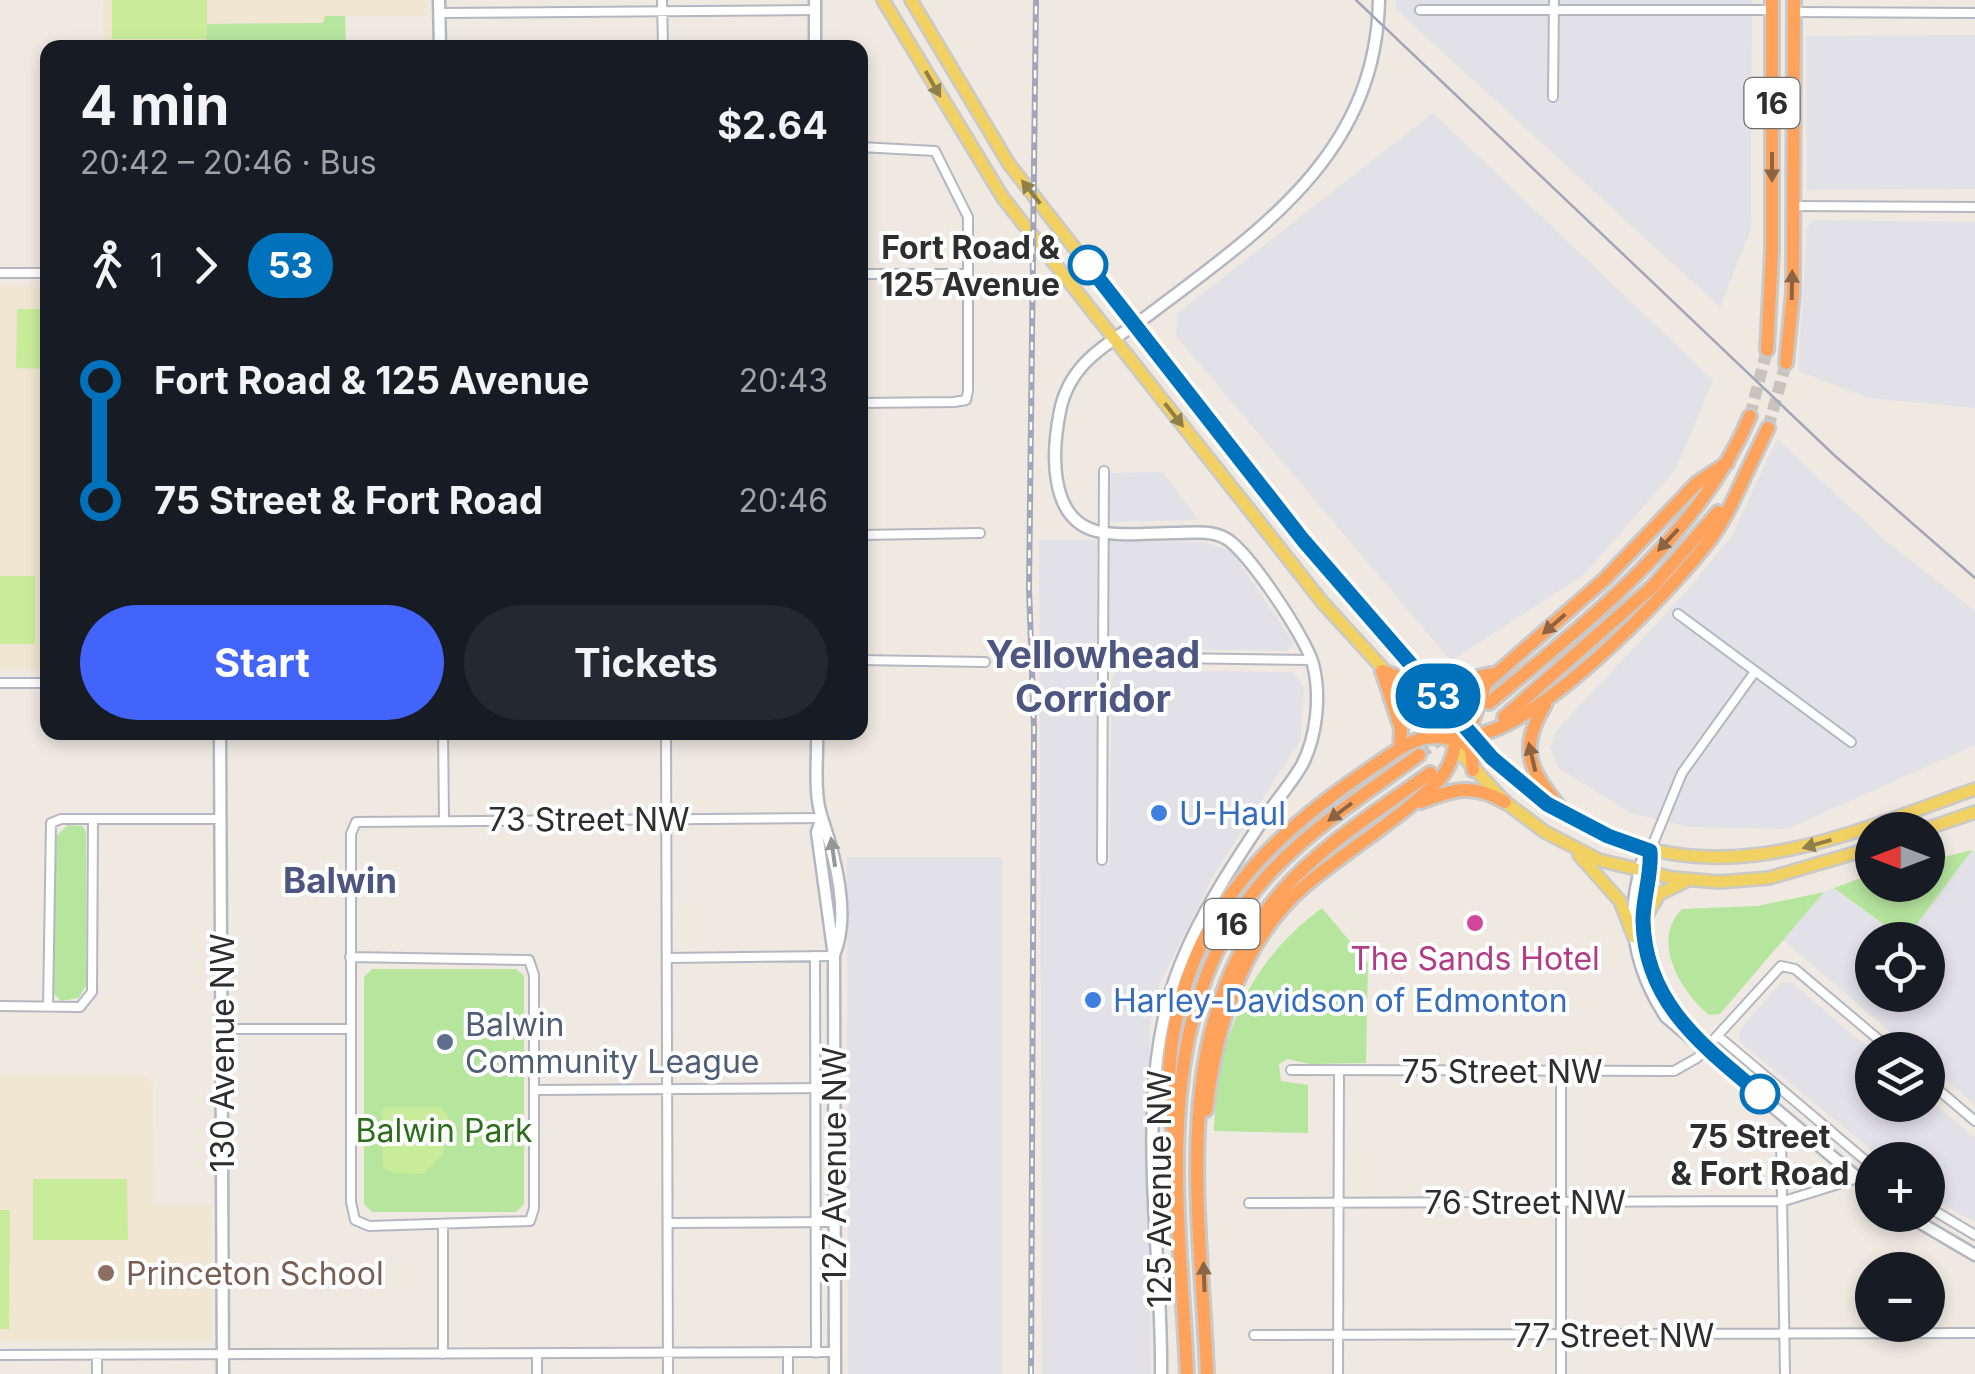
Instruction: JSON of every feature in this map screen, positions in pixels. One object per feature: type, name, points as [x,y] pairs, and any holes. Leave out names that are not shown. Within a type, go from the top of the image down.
[{"type":"highway","name":"16","points":[[1767,350],[1772,5]]},
{"type":"highway","name":"16","points":[[1786,363],[1793,293],[1794,6]]},
{"type":"highway","points":[[1489,703],[1638,572],[1699,504],[1727,463],[1750,416]]},
{"type":"highway","points":[[1179,1168],[1168,1099],[1168,1063],[1200,947],[1223,906],[1277,842],[1308,813],[1400,748],[1421,739],[1461,738],[1509,720],[1549,698],[1640,617],[1709,540],[1768,428]]},
{"type":"highway","points":[[1199,1167],[1216,1040],[1244,967],[1302,888],[1426,794],[1448,769],[1482,690],[1605,579],[1696,483],[1727,463]]},
{"type":"highway","points":[[1509,720],[1653,586],[1696,540],[1750,467]]},
{"type":"highway","points":[[1406,661],[1434,678],[1457,684],[1503,668]]},
{"type":"highway","points":[[1382,671],[1404,679],[1461,738],[1492,758]]},
{"type":"highway","points":[[1382,671],[1401,729],[1400,748]]},
{"type":"highway","points":[[1482,690],[1492,716],[1509,720]]},
{"type":"highway","points":[[1549,698],[1533,725],[1528,752],[1540,781],[1564,813]]},
{"type":"highway","points":[[1447,706],[1473,770]]},
{"type":"highway","points":[[1400,748],[1422,750],[1430,758],[1436,775],[1426,794]]},
{"type":"highway","name":"16","points":[[1187,1374],[1179,1104],[1189,1026],[1205,975],[1234,921],[1268,875],[1308,836],[1419,755]]},
{"type":"highway","name":"16","points":[[1208,1374],[1199,1167],[1199,1090],[1206,1038],[1241,950],[1264,913],[1307,865],[1430,773]]},
{"type":"highway","points":[[1405,809],[1447,790],[1466,788],[1485,790],[1505,802]]},
{"type":"main road","points":[[883,0],[992,182],[1308,584],[1382,671]]},
{"type":"main road","points":[[911,0],[991,139],[1260,486],[1447,706]]},
{"type":"main road","points":[[1492,758],[1535,797],[1564,813],[1650,851],[1719,859],[1780,853],[1832,840],[1975,789]]},
{"type":"main road","points":[[1473,770],[1505,802],[1568,845],[1612,888],[1634,937]]},
{"type":"main road","points":[[1945,822],[1975,814]]},
{"type":"main road","points":[[1568,845],[1644,873],[1691,881],[1768,878],[1855,853]]},
{"type":"main road","points":[[1643,922],[1659,894],[1691,881]]},
{"type":"street","points":[[1104,532],[1082,525],[1064,505],[1056,478],[1057,429],[1072,378],[1114,338],[1279,211],[1320,169],[1361,96],[1372,60],[1379,0]]},
{"type":"street","points":[[662,5],[663,40]]},
{"type":"street","points":[[440,40],[440,6],[815,5],[815,40]]},
{"type":"street","points":[[1420,10],[1554,5],[1772,5]]},
{"type":"street","points":[[1553,97],[1554,5]]},
{"type":"street","points":[[1794,6],[1975,13]]},
{"type":"street","points":[[868,148],[924,148],[938,154],[968,218],[966,400],[868,403]]},
{"type":"street","points":[[1793,206],[1975,207]]},
{"type":"street","points":[[0,273],[40,273]]},
{"type":"street","points":[[868,274],[968,274]]},
{"type":"street","points":[[1102,860],[1104,471]]},
{"type":"street","name":"125 Avenue NW","points":[[1104,532],[1221,536],[1236,546],[1294,623],[1312,660],[1318,698],[1303,763],[1204,914],[1182,960],[1163,1022],[1154,1121],[1162,1374]]},
{"type":"street","points":[[868,534],[980,534]]},
{"type":"street","points":[[1678,614],[1852,742]]},
{"type":"street","points":[[1104,657],[1312,660]]},
{"type":"street","points":[[868,660],[985,662]]},
{"type":"street","points":[[1684,1029],[1648,958],[1643,922],[1644,856],[1650,851],[1682,773],[1754,673]]},
{"type":"street","points":[[0,683],[40,683]]},
{"type":"street","name":"130 Avenue NW","points":[[220,740],[223,1374]]},
{"type":"street","points":[[443,740],[444,819]]},
{"type":"street","points":[[666,740],[668,1374]]},
{"type":"street","name":"127 Avenue NW","points":[[818,740],[822,818],[830,833],[839,898],[840,943],[834,956],[835,1374]]},
{"type":"street","points":[[48,1006],[51,823],[92,818],[221,819]]},
{"type":"street","points":[[0,1006],[80,1007],[92,992],[92,818]]},
{"type":"street","name":"73 Street NW","points":[[350,957],[351,834],[356,822],[822,818]]},
{"type":"street","points":[[1644,873],[1634,937],[1656,1003],[1666,1018],[1684,1029],[1855,1175]]},
{"type":"street","name":"127 Avenue NW","points":[[816,956],[816,1353]]},
{"type":"street","points":[[668,958],[834,956]]},
{"type":"street","points":[[350,957],[529,960],[534,974],[534,1208],[530,1221],[369,1226],[356,1220],[351,1202],[350,957]]},
{"type":"street","points":[[1706,1049],[1775,969],[1786,966],[1868,1032]]},
{"type":"street","points":[[222,1029],[350,1029]]},
{"type":"street","points":[[1718,1036],[1855,1152]]},
{"type":"street","name":"75 Street NW","points":[[1291,1070],[1674,1070],[1706,1049]]},
{"type":"street","points":[[1338,1374],[1339,1071]]},
{"type":"street","points":[[1561,1071],[1561,1374]]},
{"type":"street","points":[[534,1090],[834,1088]]},
{"type":"street","points":[[1945,1095],[1975,1121]]},
{"type":"street","points":[[1781,1138],[1786,1374]]},
{"type":"street","name":"76 Street NW","points":[[1248,1202],[1784,1201],[1855,1179]]},
{"type":"street","points":[[1945,1217],[1975,1236]]},
{"type":"street","points":[[668,1223],[834,1222]]},
{"type":"street","points":[[443,1354],[444,1225]]},
{"type":"street","points":[[1935,1232],[1975,1255]]},
{"type":"street","name":"77 Street NW","points":[[1254,1335],[1975,1333]]},
{"type":"street","points":[[0,1354],[835,1352]]},
{"type":"street","points":[[96,1354],[97,1374]]},
{"type":"street","points":[[537,1354],[537,1374]]},
{"type":"street","points":[[788,1354],[788,1374]]},
{"type":"shaded area","points":[[103,0],[427,0],[427,16],[325,16],[324,23],[208,24],[207,40],[104,40]]},
{"type":"shaded area","points":[[1396,0],[1752,0],[1751,230],[1720,307],[1396,9]]},
{"type":"shaded area","points":[[1975,35],[1975,189],[1807,190],[1806,36]]},
{"type":"shaded area","points":[[1433,113],[1713,380],[1676,469],[1585,574],[1451,661],[1176,336],[1178,313]]},
{"type":"shaded area","points":[[1814,220],[1975,222],[1975,408],[1868,398],[1798,371],[1807,228]]},
{"type":"shaded area","points":[[40,286],[40,669],[0,669],[0,287]]},
{"type":"shaded area","points":[[1777,439],[1887,542],[1975,611],[1975,745],[1787,829],[1688,827],[1631,813],[1558,768],[1550,747],[1556,731],[1686,592],[1732,535]]},
{"type":"shaded area","points":[[1163,472],[1198,520],[1108,522],[1108,473]]},
{"type":"shaded area","points":[[1039,540],[1097,540],[1098,866],[1110,865],[1111,682],[1116,670],[1293,672],[1304,687],[1300,741],[1215,873],[1158,987],[1150,1023],[1151,1374],[1042,1374]]},
{"type":"shaded area","points":[[1108,541],[1204,542],[1231,551],[1294,643],[1288,651],[1108,648]]},
{"type":"shaded area","points":[[1972,850],[1975,852],[1975,1105],[1945,1079],[1945,1032],[1890,1032],[1867,1012],[1945,1012],[1945,922],[1918,922],[1933,902],[1945,902],[1945,886]]},
{"type":"shaded area","points":[[847,857],[1002,857],[1002,1374],[848,1374]]},
{"type":"shaded area","points":[[1834,888],[1879,922],[1855,922],[1855,1002],[1783,940],[1824,892]]},
{"type":"shaded area","points":[[1791,982],[1855,1037],[1855,1122],[1945,1122],[1945,1112],[1975,1138],[1975,1222],[1945,1205],[1945,1142],[1862,1142],[1740,1042],[1739,1031],[1780,983]]},
{"type":"shaded area","name":"Princeton School","points":[[0,1075],[145,1075],[153,1083],[154,1205],[212,1206],[212,1341],[0,1342]]},
{"type":"green space","points":[[112,0],[207,0],[207,39],[112,39]]},
{"type":"green space","points":[[325,16],[345,16],[346,40],[207,40],[207,24],[323,23]]},
{"type":"green space","points":[[17,309],[40,309],[40,369],[16,368]]},
{"type":"green space","points":[[0,576],[35,576],[35,644],[0,644]]},
{"type":"green space","points":[[68,825],[82,826],[86,832],[86,985],[79,998],[61,1001],[54,994],[54,838]]},
{"type":"green space","points":[[1972,850],[1945,886],[1945,857]]},
{"type":"green space","points":[[1855,880],[1855,902],[1933,902],[1918,922],[1880,922],[1834,888]]},
{"type":"green space","points":[[1824,892],[1720,1014],[1709,1015],[1688,993],[1669,951],[1673,922],[1682,909],[1758,906]]},
{"type":"green space","points":[[1322,908],[1368,963],[1366,1063],[1310,1064],[1287,1059],[1279,1064],[1281,1081],[1308,1085],[1308,1133],[1214,1131],[1221,1065],[1241,1006],[1273,954]]},
{"type":"green space","name":"Balwin Park","points":[[372,969],[516,969],[524,976],[524,1204],[516,1212],[372,1212],[364,1204],[364,977]]},
{"type":"green space","points":[[386,1107],[441,1107],[448,1117],[443,1155],[424,1174],[393,1173],[383,1168],[382,1111]]},
{"type":"green space","points":[[33,1179],[127,1179],[128,1240],[33,1240]]},
{"type":"green space","points":[[0,1210],[10,1210],[9,1329],[0,1329]]},
{"type":"tunnel","points":[[1750,416],[1767,350]]},
{"type":"tunnel","points":[[1768,428],[1786,363]]},
{"type":"tunnel","points":[[1419,755],[1479,710]]},
{"type":"tram line","points":[[1356,0],[1834,455],[1975,578]]},
{"type":"railway","points":[[1031,1374],[1034,728],[1029,588],[1036,0]]},
{"type":"bus line","name":"53","points":[[1088,265],[1303,540],[1503,770],[1547,804],[1608,836],[1650,851],[1643,922],[1654,974],[1684,1029],[1760,1094]]},
{"type":"place","name":"Fort Road & 125 Avenue","points":[[1088,265]]},
{"type":"place","name":"U-Haul","points":[[1159,813]]},
{"type":"place","name":"The Sands Hotel","points":[[1475,923]]},
{"type":"place","name":"Harley-Davidson of Edmonton","points":[[1093,1000]]},
{"type":"place","name":"Balwin Community League","points":[[445,1042]]},
{"type":"place","name":"75 Street & Fort Road","points":[[1760,1094]]},
{"type":"place","name":"Princeton School","points":[[106,1273]]},
{"type":"district","name":"Yellowhead Corridor","points":[[1093,676]]},
{"type":"district","name":"Balwin","points":[[340,880]]}]
